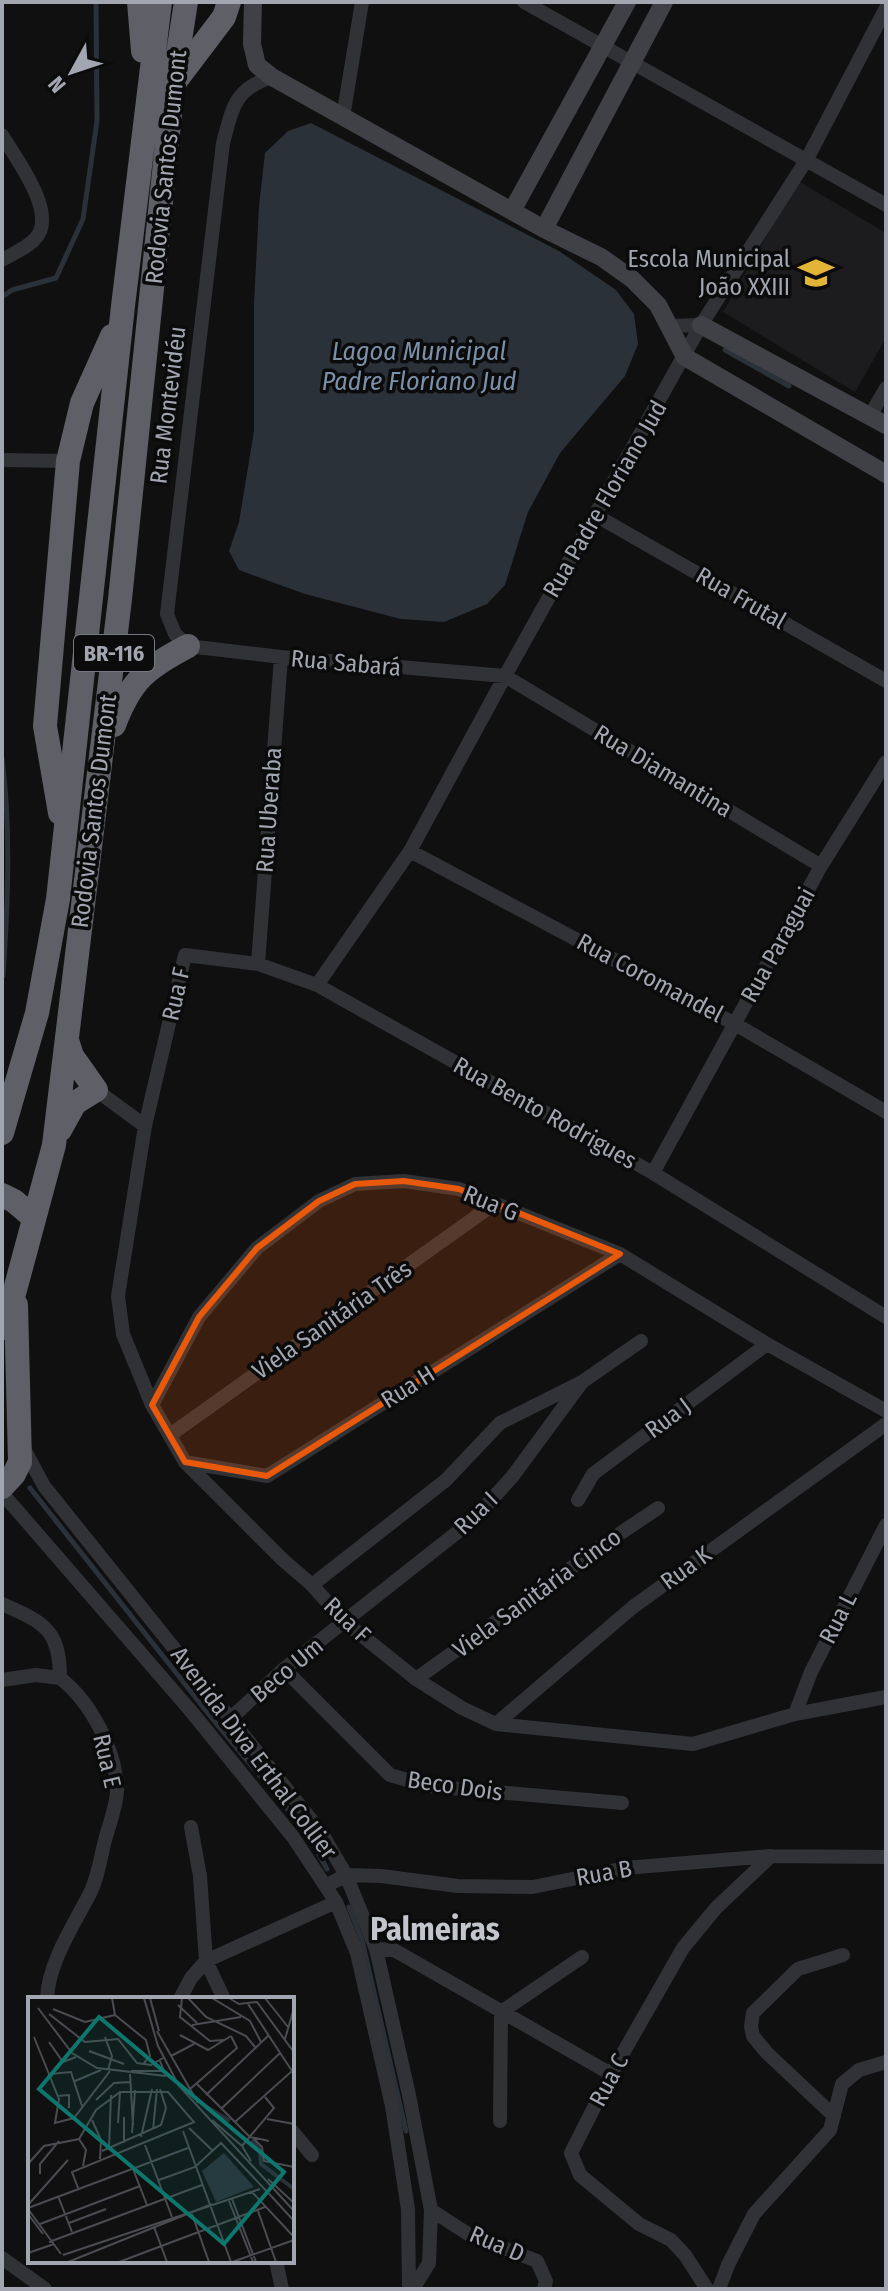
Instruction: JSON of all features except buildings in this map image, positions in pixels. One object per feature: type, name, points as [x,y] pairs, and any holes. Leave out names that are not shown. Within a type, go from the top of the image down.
[{"type":"highway","points":[[139,2],[148,101]]},
{"type":"highway","name":"Rodovia Santos Dumont","points":[[2,1133],[37,1013],[58,899],[123,306],[160,2]]},
{"type":"highway","name":"Rodovia Santos Dumont","points":[[2,1328],[54,1145],[65,1034],[120,599],[173,85],[186,2]]},
{"type":"highway","points":[[173,85],[224,17],[229,2]]},
{"type":"highway","points":[[65,842],[45,726],[68,461],[82,403],[123,306]]},
{"type":"highway","points":[[100,765],[124,698],[139,677],[158,662],[188,646]]},
{"type":"highway","points":[[54,1145],[69,1112],[81,1098],[96,1090],[72,1056],[65,1034]]},
{"type":"highway","points":[[2,1195],[33,1217]]},
{"type":"highway","points":[[2,1487],[20,1462],[15,1290]]},
{"type":"street","points":[[253,2],[252,44],[257,65],[272,77],[544,229],[601,257],[632,279],[658,305],[685,357],[886,474]]},
{"type":"street","points":[[343,117],[362,2]]},
{"type":"street","points":[[524,2],[886,205]]},
{"type":"street","points":[[512,211],[627,2]]},
{"type":"street","points":[[544,229],[664,2]]},
{"type":"street","name":"Rua Padre Floriano Jud","points":[[317,985],[410,851],[701,325],[807,159],[886,8]]},
{"type":"street","name":"Rua Montevidéu","points":[[188,646],[175,634],[167,614],[223,143],[235,103],[253,83],[272,77]]},
{"type":"street","points":[[2,135],[39,200],[44,220],[36,239],[2,260]]},
{"type":"street","points":[[671,326],[701,325],[878,421],[886,388]]},
{"type":"street","points":[[2,460],[68,461]]},
{"type":"street","name":"Rua Frutal","points":[[595,515],[886,681]]},
{"type":"street","name":"Rua Sabará","points":[[188,646],[505,676]]},
{"type":"street","name":"Rua Uberaba","points":[[258,964],[281,657]]},
{"type":"street","name":"Rua Diamantina","points":[[505,676],[821,866]]},
{"type":"street","name":"Rua Paraguai","points":[[653,1173],[821,866],[886,762]]},
{"type":"street","name":"Rua Coromandel","points":[[410,851],[735,1024],[886,1112]]},
{"type":"street","name":"Rua Bento Rodrigues","points":[[185,955],[258,964],[317,985],[653,1173],[886,1317]]},
{"type":"street","name":"Rua F","points":[[185,955],[145,1126],[118,1296],[123,1334],[152,1405],[185,1462],[312,1585],[345,1622],[416,1679],[462,1708],[496,1724],[693,1744],[795,1714],[886,1697]]},
{"type":"street","points":[[96,1090],[145,1126]]},
{"type":"street","name":"Rua G","points":[[152,1405],[199,1317],[257,1248],[319,1201],[355,1184],[404,1181],[459,1189],[620,1254],[767,1344],[886,1411]]},
{"type":"street","name":"Viela Sanitária Três","points":[[170,1435],[494,1204]]},
{"type":"street","name":"Rua H","points":[[185,1462],[267,1476],[620,1254]]},
{"type":"street","points":[[312,1585],[446,1480],[500,1423],[582,1382],[641,1341]]},
{"type":"street","name":"Rua J","points":[[578,1500],[593,1474],[767,1344]]},
{"type":"street","name":"Rua I","points":[[345,1622],[474,1519],[512,1477],[582,1382]]},
{"type":"street","name":"Rua K","points":[[496,1724],[633,1607],[886,1424]]},
{"type":"street","name":"Avenida Diva Erthal Collier","points":[[19,1441],[44,1486],[321,1832],[346,1875],[376,1949],[431,2210],[429,2263],[411,2289]]},
{"type":"street","name":"Avenida Diva Erthal Collier","points":[[2,1493],[190,1710],[293,1837],[336,1902],[357,1953],[392,2106],[408,2209],[411,2289]]},
{"type":"street","name":"Viela Sanitária Cinco","points":[[416,1679],[658,1508]]},
{"type":"street","name":"Rua L","points":[[795,1714],[811,1672],[886,1525]]},
{"type":"street","points":[[2,1604],[35,1618],[52,1633],[60,1663],[60,1678],[36,1675],[2,1680]]},
{"type":"street","name":"Beco Um","points":[[230,1719],[284,1669],[345,1622]]},
{"type":"street","name":"Beco Dois","points":[[284,1669],[390,1775],[428,1786],[622,1803]]},
{"type":"street","name":"Rua E","points":[[47,1997],[47,1986],[75,1919],[94,1884],[117,1791],[106,1737],[78,1692],[60,1678]]},
{"type":"street","points":[[191,1827],[200,1876],[206,1961],[223,1997]]},
{"type":"street","name":"Rua B","points":[[346,1875],[381,1876],[458,1886],[533,1887],[625,1868],[771,1856],[886,1857]]},
{"type":"street","name":"Rua C","points":[[707,2289],[685,2255],[671,2240],[639,2224],[580,2175],[571,2153],[611,2074],[683,1948],[716,1908],[771,1856]]},
{"type":"street","points":[[326,1886],[346,1875]]},
{"type":"street","points":[[181,1997],[191,1978],[206,1961],[336,1902]]},
{"type":"street","points":[[376,1949],[394,1950],[611,2074]]},
{"type":"street","points":[[834,2116],[767,2053],[753,2036],[751,2026],[753,2013],[798,1969],[843,1955]]},
{"type":"street","points":[[501,2012],[582,1957]]},
{"type":"street","points":[[500,2121],[501,2012]]},
{"type":"street","points":[[719,2289],[754,2214],[830,2130],[842,2084],[859,2070],[886,2062]]},
{"type":"street","points":[[294,2133],[312,2155]]},
{"type":"street","name":"Rua D","points":[[431,2210],[468,2234],[537,2261],[546,2281],[544,2289]]},
{"type":"street","points":[[2,2258],[45,2289]]},
{"type":"street","points":[[276,2263],[282,2289]]},
{"type":"highlighted area","points":[[404,1181],[459,1189],[620,1254],[267,1476],[185,1462],[152,1405],[199,1317],[257,1248],[319,1201],[355,1184]]},
{"type":"shaded area","name":"Escola Municipal João XXIII","points":[[798,181],[886,233],[886,338],[855,392],[723,312]]},
{"type":"water","name":"Lagoa Municipal Padre Floriano Jud","points":[[311,123],[559,251],[616,290],[634,314],[638,344],[625,376],[560,453],[528,512],[505,585],[487,604],[444,622],[401,619],[305,594],[239,570],[229,551],[239,522],[254,431],[254,304],[265,153],[288,131]]},
{"type":"waterway","points":[[2,297],[12,290],[56,278],[83,219],[97,121],[96,2]]},
{"type":"waterway","points":[[725,350],[789,386]]},
{"type":"waterway","points":[[2,758],[8,867],[3,976]]},
{"type":"waterway","points":[[30,1488],[215,1722],[306,1831],[327,1869]]},
{"type":"waterway","points":[[349,1907],[362,1940],[406,2131]]},
{"type":"place","name":"Escola Municipal João XXIII","points":[[816,273]]},
{"type":"district","name":"Palmeiras","points":[[435,1929]]}]
